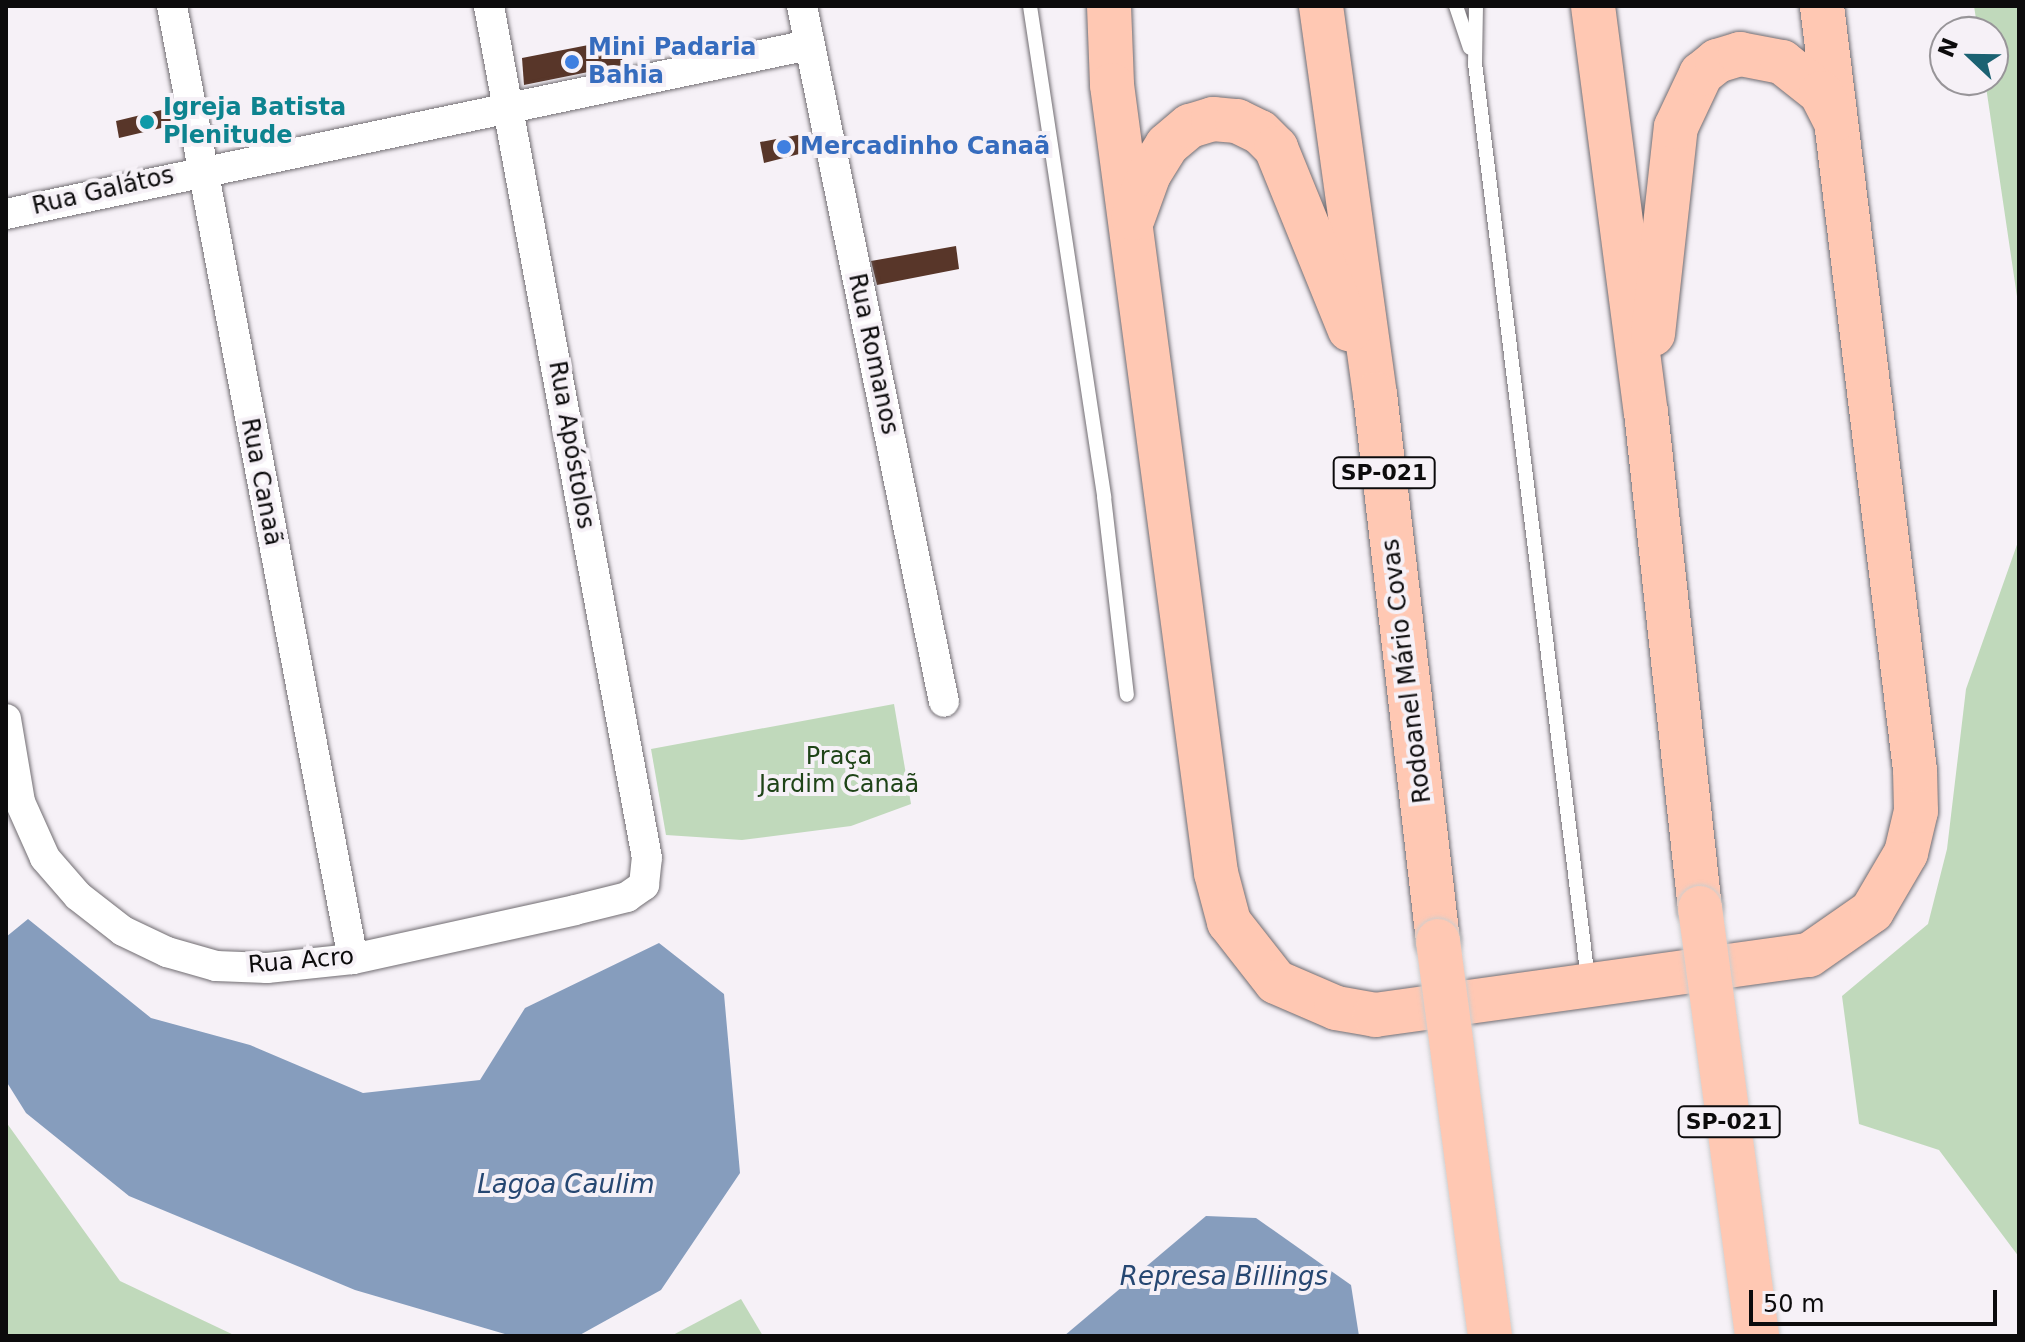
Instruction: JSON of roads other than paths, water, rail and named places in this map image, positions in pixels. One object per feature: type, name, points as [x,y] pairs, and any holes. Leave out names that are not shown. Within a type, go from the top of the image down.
[{"type":"highway","points":[[1109,6],[1112,85],[1216,873],[1229,922],[1276,982],[1336,1008],[1375,1015],[1589,989],[1809,955],[1872,911],[1906,853],[1916,811],[1915,770],[1822,6]]},
{"type":"highway","name":"Rodoanel Mário Covas","points":[[1321,6],[1375,394],[1438,941],[1490,1336]]},
{"type":"highway","name":"SP-021","points":[[1593,6],[1646,412],[1700,908],[1757,1336]]},
{"type":"highway","points":[[1646,412],[1669,171],[1689,92],[1717,61],[1740,54],[1762,55],[1801,73],[1821,93],[1837,124]]},
{"type":"highway","points":[[1132,220],[1149,174],[1167,145],[1190,126],[1213,119],[1237,121],[1260,132],[1276,148],[1285,168],[1375,394]]},
{"type":"street","name":"Rua Canaã","points":[[172,6],[353,959]]},
{"type":"street","name":"Rua Apóstolos","points":[[489,6],[647,858],[644,885]]},
{"type":"street","name":"Rua Romanos","points":[[802,6],[944,702]]},
{"type":"street","name":"Rua Galátos","points":[[6,214],[201,169],[809,45]]},
{"type":"street","name":"Rua Acro","points":[[6,719],[20,802],[45,858],[78,896],[123,931],[167,952],[241,967],[353,959],[627,897],[644,885]]},
{"type":"lane","points":[[1030,6],[1104,497],[1127,695]]},
{"type":"lane","points":[[1456,6],[1475,63]]},
{"type":"lane","points":[[1476,6],[1475,63],[1589,989]]},
{"type":"water","name":"Lagoa Caulim","points":[[28,919],[151,1018],[250,1045],[363,1093],[480,1080],[525,1008],[659,943],[724,994],[740,1173],[661,1290],[578,1336],[512,1336],[355,1290],[129,1196],[26,1113],[6,1081],[6,937]]},
{"type":"water","name":"Represa Billings","points":[[1206,1216],[1256,1218],[1351,1285],[1359,1336],[1064,1336]]},
{"type":"place","name":"Mini Padaria Bahia","points":[[572,62]]},
{"type":"place","name":"Igreja Batista Plenitude","points":[[147,122]]},
{"type":"place","name":"Mercadinho Canaã","points":[[784,147]]},
{"type":"park label","name":"Praça Jardim Canaã","points":[[839,771]]}]
